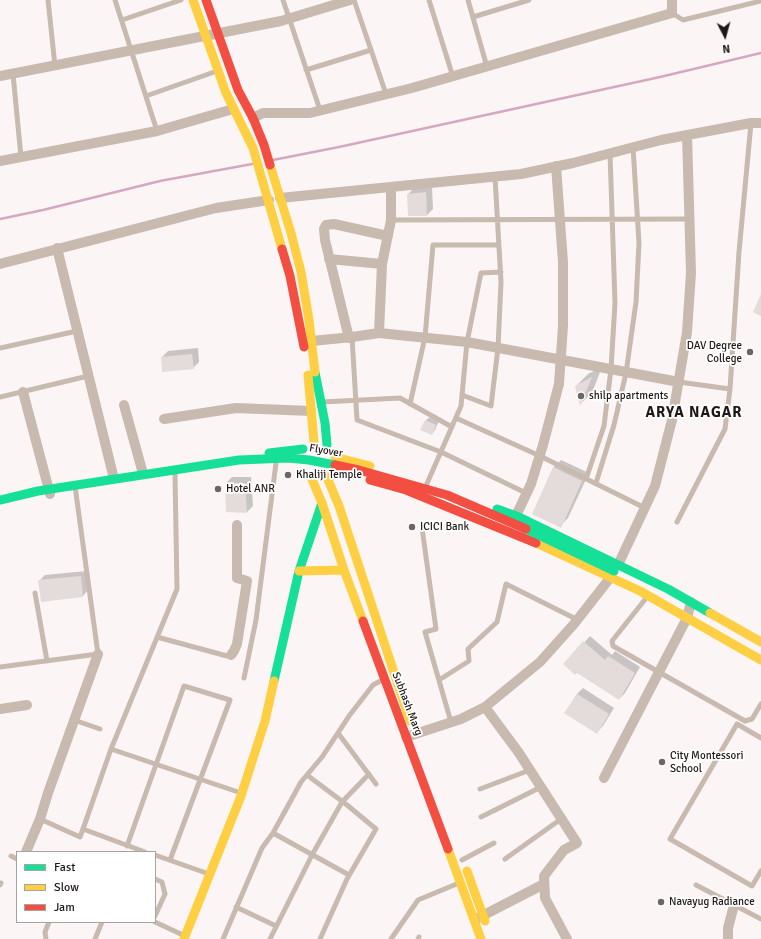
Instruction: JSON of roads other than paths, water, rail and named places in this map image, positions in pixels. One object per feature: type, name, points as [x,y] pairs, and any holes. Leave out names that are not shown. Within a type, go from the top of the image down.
[{"type":"main road","points":[[193,0],[233,109],[253,148],[290,276],[306,359],[314,442]]},
{"type":"main road","points":[[206,0],[238,90],[253,118],[264,145],[291,233],[301,272],[316,377],[325,423],[327,445]]},
{"type":"main road","points":[[0,506],[50,495],[75,485],[113,475],[230,456],[302,449],[314,442],[327,445],[335,457],[335,461],[329,473],[410,736],[443,808]]},
{"type":"main road","points":[[302,449],[299,464],[302,470],[311,477],[316,478],[329,473],[406,490],[614,571],[652,581],[761,642]]},
{"type":"main road","points":[[335,457],[427,484],[515,516],[614,571],[646,595],[761,660]]},
{"type":"main road","name":"Flyover","points":[[0,500],[38,491],[239,460],[288,458],[309,460],[359,470],[407,483],[446,495],[501,517],[629,579],[646,595]]},
{"type":"main road","points":[[0,496],[47,485],[75,485],[175,474],[233,464],[299,464]]},
{"type":"main road","name":"Subhash Marg","points":[[311,477],[322,503],[344,570],[384,678],[410,736],[460,882],[478,918],[481,939]]},
{"type":"main road","points":[[184,938],[242,793],[265,720],[299,571],[322,503]]},
{"type":"main road","points":[[299,571],[344,570]]},
{"type":"main road","name":"Flyover","points":[[629,579],[652,581]]},
{"type":"main road","points":[[461,857],[478,918],[487,928]]},
{"type":"street","points":[[0,76],[206,37],[289,19],[350,0]]},
{"type":"street","points":[[253,118],[263,113],[310,113],[453,77],[672,13],[672,0]]},
{"type":"street","points":[[0,162],[157,131],[233,109]]},
{"type":"street","points":[[280,198],[520,174],[687,135],[756,123]]},
{"type":"street","points":[[410,736],[451,722],[485,707],[540,662],[578,620],[614,571],[645,508],[655,486],[672,420],[688,332],[691,273],[687,135]]},
{"type":"street","points":[[508,531],[526,492],[540,456],[559,384],[563,326],[563,262],[556,166]]},
{"type":"street","points":[[379,333],[382,264],[392,220],[392,188]]},
{"type":"street","points":[[0,264],[216,208],[269,200]]},
{"type":"street","points":[[350,338],[329,259],[324,231],[326,225],[334,224],[348,226],[388,236]]},
{"type":"street","points":[[57,248],[113,475]]},
{"type":"street","points":[[329,259],[382,264]]},
{"type":"street","points":[[312,341],[350,338],[379,333],[425,337],[467,342],[678,382]]},
{"type":"street","points":[[23,392],[50,495]]},
{"type":"street","points":[[124,406],[142,470]]},
{"type":"street","points":[[164,419],[236,408],[311,412]]},
{"type":"street","points":[[231,655],[234,652],[236,644],[247,581],[237,578],[237,525]]},
{"type":"street","points":[[604,778],[660,673],[687,618],[691,602]]},
{"type":"street","points":[[26,851],[40,819],[98,654]]},
{"type":"street","points":[[0,709],[27,704]]},
{"type":"street","points":[[485,707],[530,770],[577,843],[564,850],[544,876],[545,898],[567,939]]},
{"type":"street","points":[[478,918],[544,884]]},
{"type":"street","points":[[728,939],[734,905]]},
{"type":"lane","points":[[48,0],[55,66]]},
{"type":"lane","points":[[115,0],[157,131]]},
{"type":"lane","points":[[122,20],[181,0]]},
{"type":"lane","points":[[282,0],[320,110]]},
{"type":"lane","points":[[354,0],[386,94]]},
{"type":"lane","points":[[429,0],[453,77]]},
{"type":"lane","points":[[468,0],[487,67]]},
{"type":"lane","points":[[473,17],[529,0]]},
{"type":"lane","points":[[672,13],[683,20],[761,1]]},
{"type":"lane","points":[[306,70],[371,50]]},
{"type":"lane","points":[[146,96],[218,71]]},
{"type":"lane","points":[[13,74],[21,157]]},
{"type":"lane","points":[[677,522],[725,429],[730,389],[739,252],[756,123]]},
{"type":"lane","points":[[596,484],[614,425],[626,372],[636,302],[639,243],[633,147]]},
{"type":"lane","points":[[586,479],[604,426],[611,370],[615,303],[610,153]]},
{"type":"lane","points":[[462,395],[491,406],[498,348],[501,272],[495,177]]},
{"type":"lane","points":[[392,220],[690,220]]},
{"type":"lane","points":[[410,404],[425,337],[434,245],[499,245]]},
{"type":"lane","points":[[422,496],[461,406],[467,342],[481,272],[501,272]]},
{"type":"lane","points":[[0,348],[77,331]]},
{"type":"lane","points":[[350,338],[357,420],[441,452],[526,492]]},
{"type":"lane","points":[[0,397],[88,376]]},
{"type":"lane","points":[[678,382],[730,389]]},
{"type":"lane","points":[[321,402],[400,398],[452,427]]},
{"type":"lane","points":[[456,418],[540,456],[645,508]]},
{"type":"lane","points":[[244,678],[256,620],[276,463]]},
{"type":"lane","points":[[40,819],[80,836],[111,749],[177,589],[175,474]]},
{"type":"lane","points":[[0,667],[98,654],[75,485]]},
{"type":"lane","points":[[422,528],[436,629],[425,632],[451,722]]},
{"type":"lane","points":[[439,680],[469,661],[468,649],[497,622],[506,584],[578,620]]},
{"type":"lane","points":[[35,593],[47,661]]},
{"type":"lane","points":[[646,595],[611,643],[613,646],[745,721],[752,719],[761,704]]},
{"type":"lane","points":[[157,637],[227,656],[231,655]]},
{"type":"lane","points":[[223,939],[262,848],[273,833],[301,782],[322,757],[373,685],[384,678]]},
{"type":"lane","points":[[127,846],[184,686],[230,700],[170,860]]},
{"type":"lane","points":[[74,720],[100,729]]},
{"type":"lane","points":[[761,738],[737,724],[670,838],[752,886],[759,880],[761,871]]},
{"type":"lane","points":[[338,733],[376,784]]},
{"type":"lane","points":[[111,749],[242,793]]},
{"type":"lane","points":[[480,789],[530,770]]},
{"type":"lane","points":[[270,939],[312,855],[342,802],[369,774]]},
{"type":"lane","points":[[307,775],[376,830],[349,875],[320,939]]},
{"type":"lane","points":[[481,817],[541,787]]},
{"type":"lane","points":[[505,859],[561,819]]},
{"type":"lane","points":[[83,829],[142,851]]},
{"type":"lane","points":[[273,833],[349,875]]},
{"type":"lane","points":[[461,857],[494,843]]},
{"type":"lane","points":[[156,855],[210,874]]},
{"type":"lane","points":[[11,856],[16,858]]},
{"type":"lane","points":[[156,880],[162,882],[165,894],[156,914]]},
{"type":"lane","points":[[391,939],[418,900],[460,882]]},
{"type":"lane","points":[[696,885],[761,919]]},
{"type":"lane","points":[[236,907],[276,926]]},
{"type":"lane","points":[[46,939],[45,932],[49,923]]},
{"type":"lane","points":[[98,938],[102,923]]},
{"type":"lane","points":[[156,923],[184,938]]},
{"type":"waterway","points":[[273,160],[660,77],[761,53]]},
{"type":"waterway","points":[[0,219],[160,181],[252,164]]},
{"type":"place","name":"DAV Degree College","points":[[750,352]]},
{"type":"place","name":"shilp apartments","points":[[581,396]]},
{"type":"place","name":"Khaliji Temple","points":[[288,475]]},
{"type":"place","name":"Hotel ANR","points":[[218,489]]},
{"type":"place","name":"ICICI Bank","points":[[412,527]]},
{"type":"place","name":"City Montessori School","points":[[662,762]]},
{"type":"place","name":"Navayug Radiance","points":[[661,902]]},
{"type":"district","name":"ARYA NAGAR","points":[[694,413]]}]
